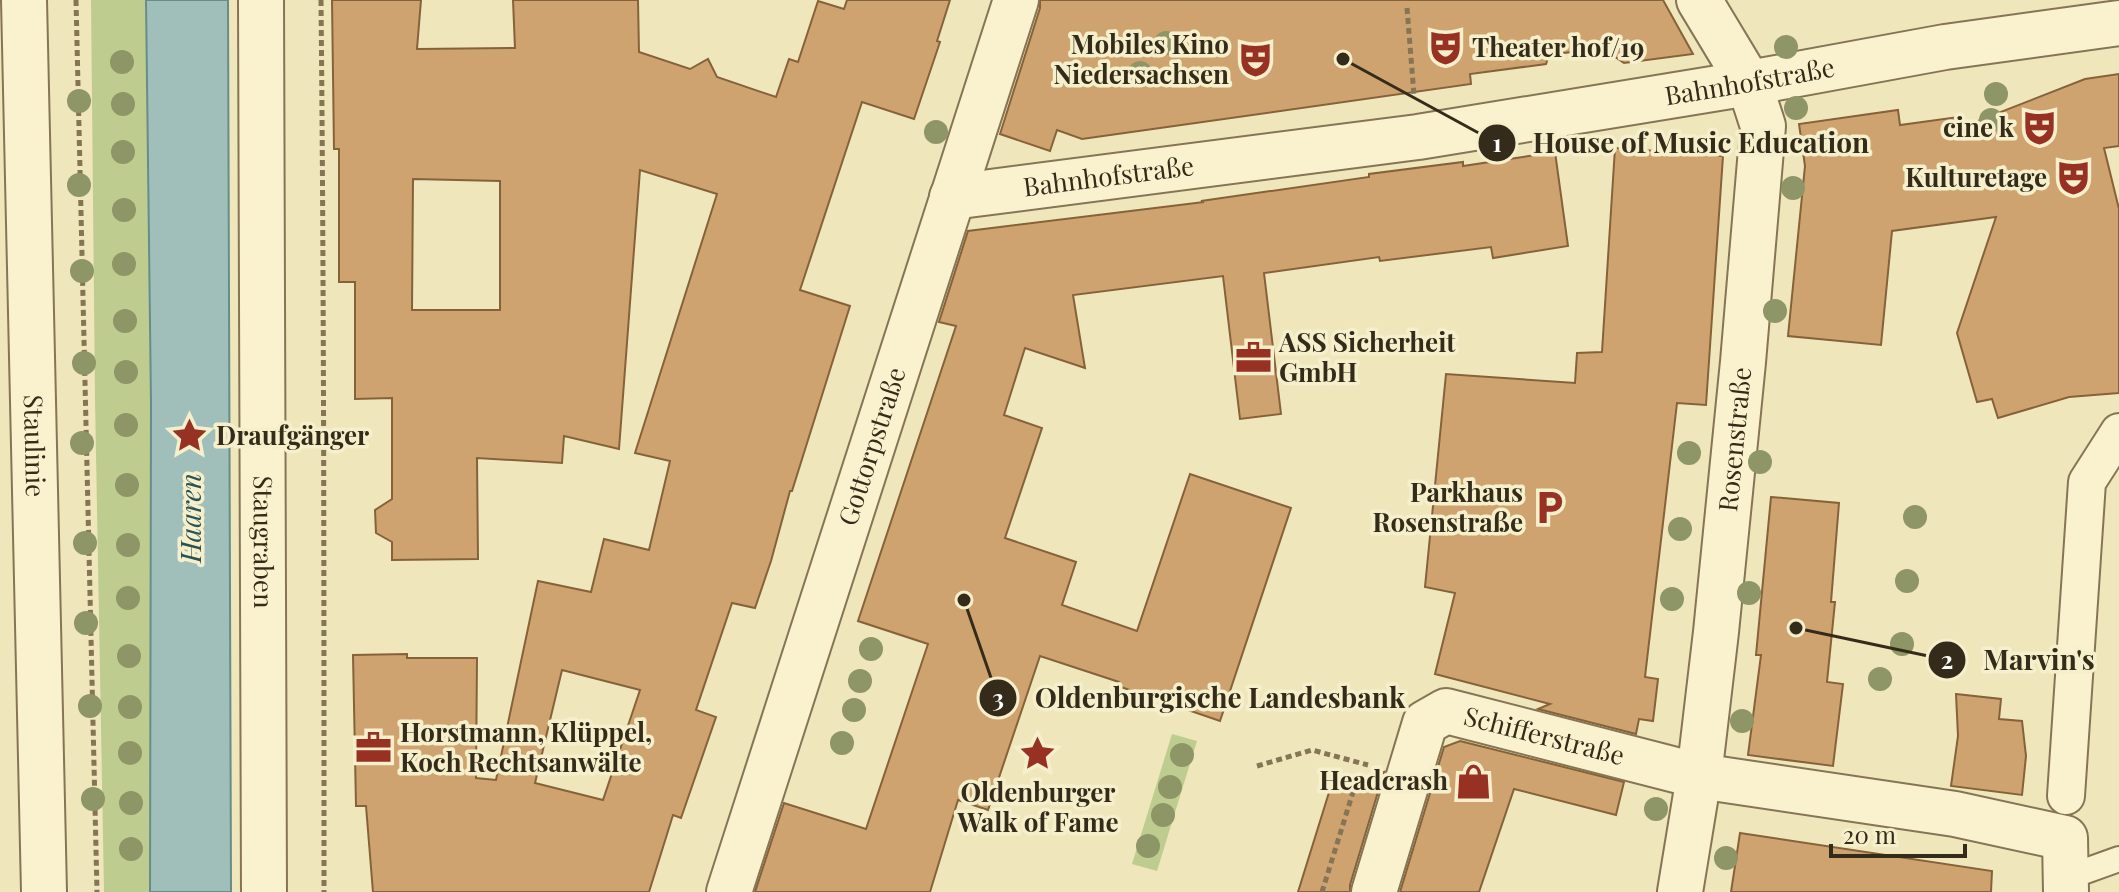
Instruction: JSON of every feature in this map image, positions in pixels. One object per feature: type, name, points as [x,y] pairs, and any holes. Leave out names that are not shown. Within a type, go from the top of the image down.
[{"type":"street","name":"Staulinie","points":[[24,0],[14,164],[44,892]]},
{"type":"street","name":"Staugraben","points":[[261,0],[264,892]]},
{"type":"street","name":"Gottorpstraße","points":[[729,892],[1016,0]]},
{"type":"street","name":"Rosenstraße","points":[[1680,892],[1699,776],[1716,632],[1763,126],[1749,83],[1699,0]]},
{"type":"street","name":"Bahnhofstraße","points":[[952,197],[1418,137],[1749,83],[1945,47],[2119,23]]},
{"type":"street","points":[[2066,851],[2087,482],[2119,432]]},
{"type":"street","name":"Schifferstraße","points":[[1374,892],[1425,723],[1446,711],[1699,776],[1955,814],[2066,851]]},
{"type":"lane","points":[[2066,851],[2119,859]]},
{"type":"path","points":[[76,0],[97,892]]},
{"type":"path","points":[[321,0],[324,892]]},
{"type":"path","points":[[1407,8],[1418,137]]},
{"type":"path","points":[[1257,766],[1312,750],[1409,775]]},
{"type":"path","points":[[1322,892],[1362,764]]},
{"type":"green space","points":[[91,0],[146,0],[151,404],[150,892],[104,892]]},
{"type":"green space","points":[[1172,734],[1197,741],[1157,871],[1132,864]]},
{"type":"water","name":"Haaren","points":[[146,0],[228,0],[231,892],[150,892],[151,404]]},
{"type":"building","points":[[332,0],[421,0],[417,49],[515,48],[513,0],[638,0],[639,52],[690,69],[708,59],[717,77],[776,97],[789,59],[798,62],[818,1],[844,9],[847,0],[950,0],[937,41],[940,42],[914,119],[862,102],[800,290],[850,306],[755,608],[732,603],[696,710],[716,717],[681,818],[673,815],[649,892],[373,892],[366,806],[356,806],[353,655],[477,658],[476,778],[496,780],[538,581],[591,592],[604,539],[649,550],[670,461],[635,453],[717,194],[640,170],[619,449],[564,436],[562,463],[477,458],[478,559],[392,560],[392,542],[376,533],[375,510],[392,499],[392,398],[355,399],[355,282],[339,282],[339,149],[334,149]],"holes":[[[413,179],[500,181],[500,310],[412,310]],[[562,670],[640,690],[603,800],[535,783]]]},
{"type":"building","points":[[1040,0],[1663,0],[1693,54],[1624,63],[1602,48],[1549,55],[1546,64],[1470,74],[1471,84],[1082,139],[1057,130],[1050,151],[1000,134]]},
{"type":"building","points":[[2119,74],[2119,146],[2104,148],[2119,209],[2119,393],[2069,397],[1998,418],[1992,399],[1977,402],[1957,333],[1996,217],[1892,231],[1881,345],[1788,336],[1805,166],[1799,124],[1898,110],[1900,125],[1958,117],[1960,128],[2085,79]]},
{"type":"building","name":"Parkhaus Rosenstraße","points":[[1615,148],[1723,156],[1706,405],[1677,403],[1645,677],[1658,679],[1653,721],[1639,719],[1636,734],[1538,709],[1550,704],[1435,674],[1455,593],[1425,587],[1446,374],[1575,383],[1577,353],[1602,352]]},
{"type":"building","points":[[1555,152],[1568,246],[1493,258],[1491,247],[1380,261],[1379,257],[1264,273],[1281,414],[1240,419],[1223,276],[1073,295],[1085,368],[1025,348],[1004,415],[1042,428],[1005,538],[1076,562],[1062,605],[1137,631],[1190,474],[1291,508],[1220,721],[1040,656],[988,810],[958,800],[930,892],[755,892],[784,803],[866,829],[928,644],[858,621],[956,326],[939,322],[968,231],[1204,202],[1201,201],[1369,177],[1369,174],[1463,162],[1463,166]]},
{"type":"building","points":[[1771,497],[1839,503],[1831,602],[1835,602],[1827,682],[1843,684],[1833,766],[1748,755],[1761,655],[1756,655]]},
{"type":"building","points":[[1956,694],[2001,699],[1999,719],[2022,721],[2026,756],[2022,795],[1951,786],[1958,736]]},
{"type":"building","points":[[1460,741],[1624,782],[1616,815],[1514,789],[1479,892],[1400,892],[1444,747]]},
{"type":"building","points":[[1384,772],[1350,892],[1298,892],[1331,786],[1354,793],[1356,783]]},
{"type":"building","points":[[1740,833],[1992,871],[1991,892],[1731,892]]},
{"type":"place","name":"Theater hof/19","points":[[1446,48]]},
{"type":"place","name":"House of Music Education","points":[[1343,59]]},
{"type":"place","name":"Mobiles Kino Niedersachsen","points":[[1255,60]]},
{"type":"place","name":"cine k","points":[[2040,128]]},
{"type":"place","name":"Kulturetage","points":[[2073,178]]},
{"type":"place","name":"ASS Sicherheit GmbH","points":[[1253,358]]},
{"type":"place","name":"Draufgänger","points":[[190,436]]},
{"type":"place","name":"Parkhaus Rosenstraße","points":[[1549,508]]},
{"type":"place","name":"Oldenburgische Landesbank","points":[[964,600]]},
{"type":"place","name":"Marvin's","points":[[1796,628]]},
{"type":"place","name":"Horstmann, Klüppel, Koch Rechtsanwälte","points":[[374,748]]},
{"type":"place","name":"Oldenburger Walk of Fame","points":[[1038,754]]},
{"type":"place","name":"Headcrash","points":[[1474,781]]}]
